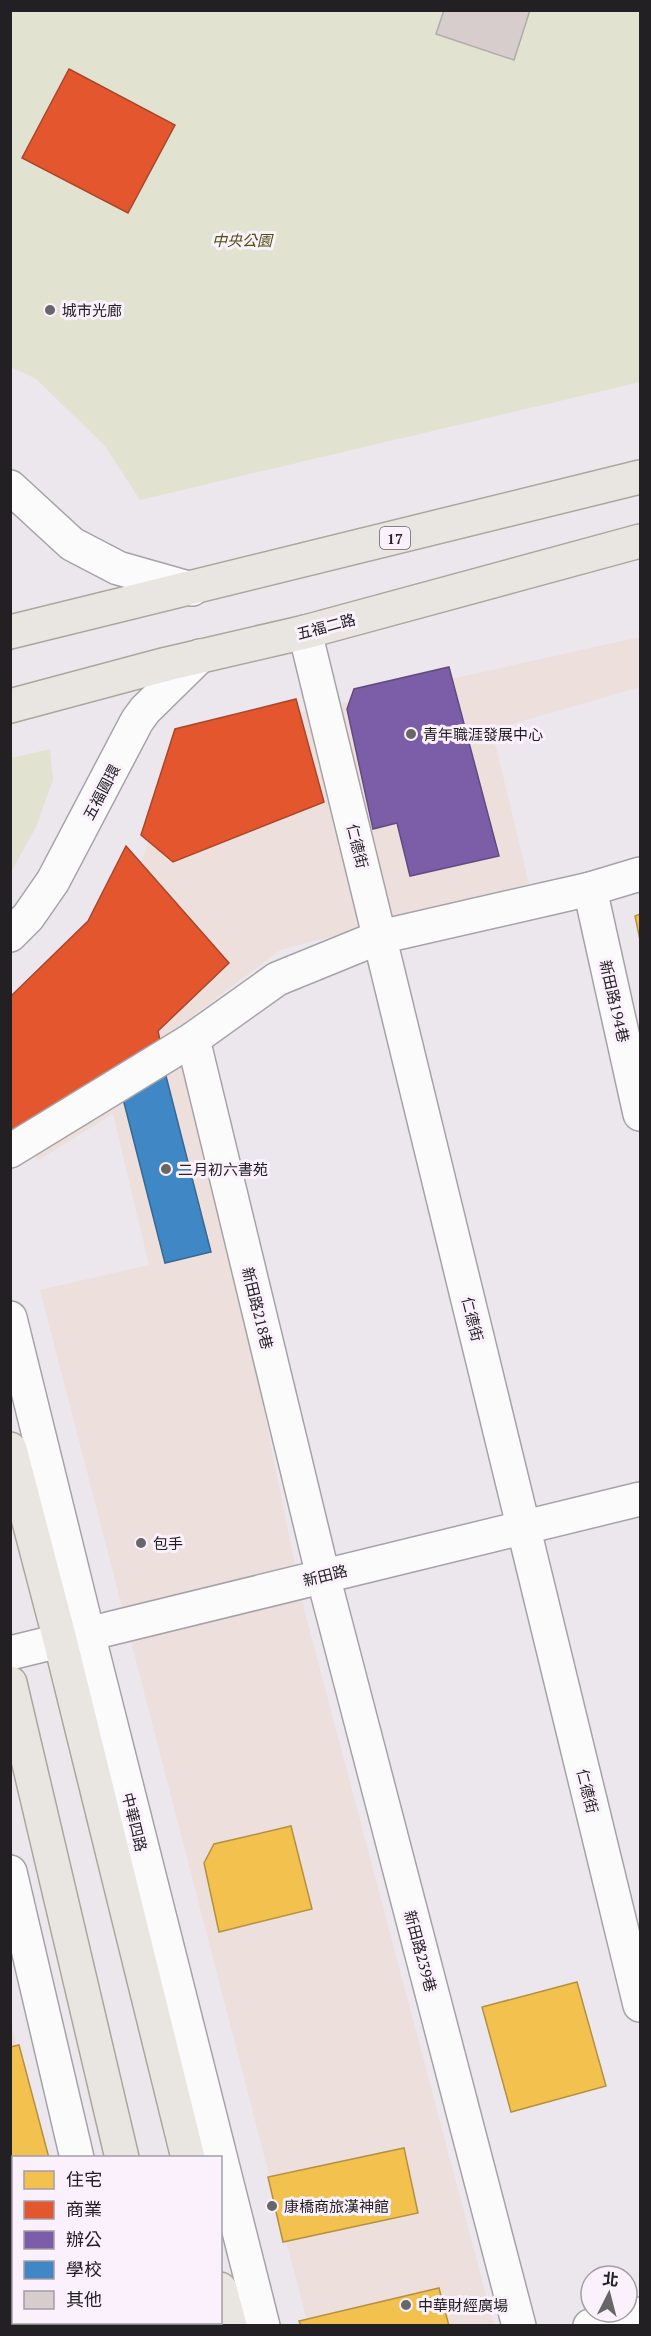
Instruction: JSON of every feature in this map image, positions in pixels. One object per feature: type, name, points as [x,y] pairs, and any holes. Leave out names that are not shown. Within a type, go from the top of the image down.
[{"type":"main road","name":"17","points":[[10,632],[640,477]]},
{"type":"main road","name":"五福二路","points":[[10,706],[200,656],[305,632],[640,541]]},
{"type":"main road","name":"中華四路","points":[[10,1449],[74,1637],[188,2156]]},
{"type":"main road","points":[[10,1683],[122,2156]]},
{"type":"main road","points":[[222,2296],[230,2325]]},
{"type":"street","points":[[10,487],[72,544],[118,568],[192,589]]},
{"type":"street","name":"仁德街","points":[[305,632],[640,2005]]},
{"type":"street","name":"五福圓環","points":[[10,935],[28,916],[53,881],[145,710],[200,656]]},
{"type":"street","points":[[10,1151],[193,1040],[277,979],[380,937],[590,889],[640,874]]},
{"type":"street","name":"新田路194巷","points":[[590,889],[640,1114]]},
{"type":"street","name":"新田路218巷","points":[[193,1040],[323,1576]]},
{"type":"street","name":"中華四路","points":[[10,1318],[74,1637],[217,2156]]},
{"type":"street","name":"新田路","points":[[10,1653],[640,1499]]},
{"type":"street","name":"新田路239巷","points":[[323,1576],[519,2325]]},
{"type":"street","points":[[10,1872],[77,2156]]},
{"type":"street","name":"中華四路","points":[[222,2176],[263,2325]]},
{"type":"street","points":[[590,2325],[640,2314]]},
{"type":"shaded area","points":[[640,637],[640,687],[492,730],[529,884],[280,950],[185,1022],[304,1609],[494,2325],[308,2325],[40,1290],[149,1265],[113,1114],[37,1161],[13,1069],[131,895],[181,739]]},
{"type":"shaded area","points":[[10,2020],[45,2156],[12,2156],[12,2324],[87,2324],[11,2325]]},
{"type":"green space","name":"中央公園","points":[[10,11],[640,11],[640,382],[140,500],[105,446],[36,379],[11,367]]},
{"type":"green space","points":[[50,749],[53,780],[36,827],[11,872],[11,758]]},
{"type":"building: 住宅","points":[[640,914],[640,940],[635,916]]},
{"type":"building: 住宅","points":[[291,1826],[312,1909],[219,1932],[204,1863],[214,1844]]},
{"type":"building: 住宅","points":[[577,1982],[606,2086],[511,2112],[482,2007]]},
{"type":"building: 住宅","points":[[19,2045],[48,2156],[12,2156],[12,2180],[10,2180],[10,2047]]},
{"type":"building: 住宅","points":[[404,2148],[418,2213],[283,2242],[268,2177]]},
{"type":"building: 住宅","name":"中華財經廣場","points":[[439,2288],[449,2326],[301,2326],[299,2321]]},
{"type":"building: 商業","points":[[69,69],[175,125],[128,213],[22,158]]},
{"type":"building: 商業","points":[[296,699],[324,802],[173,862],[141,835],[175,729]]},
{"type":"building: 商業","points":[[126,846],[229,963],[158,1031],[161,1045],[10,1139],[10,997],[88,921]]},
{"type":"building: 商業","points":[[84,2324],[84,2326],[51,2326]]},
{"type":"building: 辦公","points":[[449,667],[499,856],[410,876],[397,823],[373,829],[347,709],[354,689]]},
{"type":"building: 學校","name":"二月初六書苑","points":[[166,1076],[211,1252],[165,1263],[120,1087]]},
{"type":"building: 其他","points":[[444,10],[530,10],[514,60],[436,34]]},
{"type":"place","name":"城市光廊","points":[[50,310]]},
{"type":"place","name":"青年職涯發展中心","points":[[411,734]]},
{"type":"place","name":"二月初六書苑","points":[[166,1169]]},
{"type":"place","name":"包手","points":[[141,1543]]},
{"type":"place","name":"康橋商旅漢神館","points":[[272,2206]]},
{"type":"place","name":"中華財經廣場","points":[[406,2305]]}]
